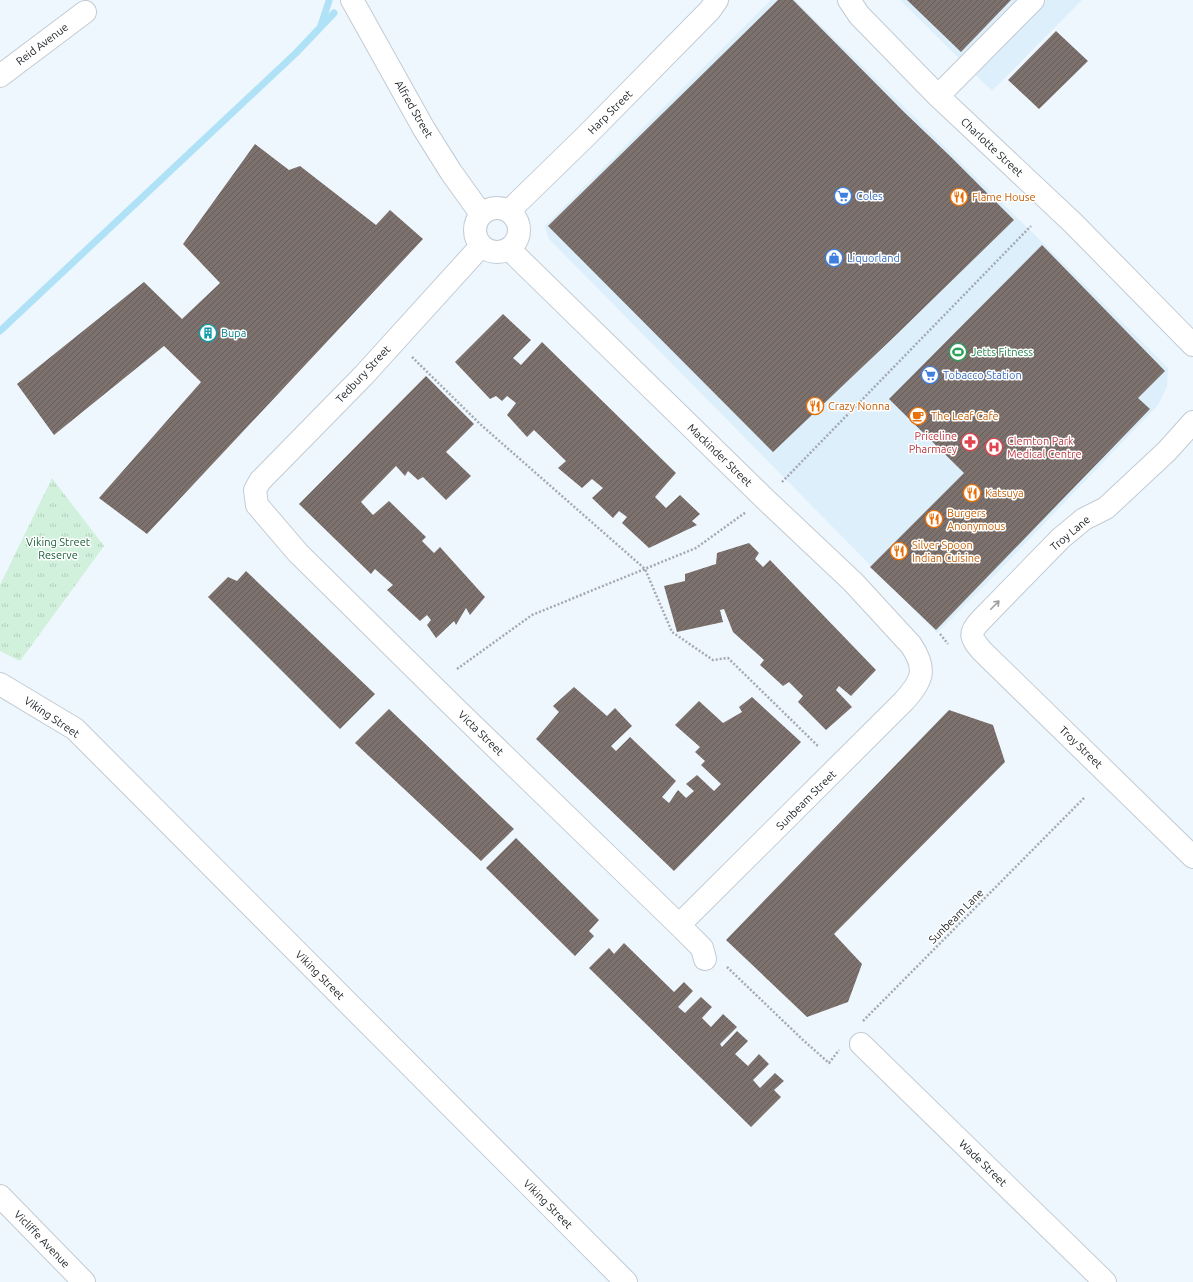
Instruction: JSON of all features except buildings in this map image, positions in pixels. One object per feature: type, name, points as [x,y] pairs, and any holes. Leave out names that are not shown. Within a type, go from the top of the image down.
[{"type":"street","name":"Charlotte Street","points":[[832,0],[854,8],[938,96],[1073,223],[1193,345]]},
{"type":"street","points":[[938,96],[1033,0]]},
{"type":"street","name":"Harp Street","points":[[509,211],[592,130],[717,3]]},
{"type":"street","name":"Alfred Street","points":[[354,4],[428,135],[451,172],[481,214]]},
{"type":"street","name":"Reid Avenue","points":[[0,76],[85,12]]},
{"type":"street","points":[[502,208],[515,216],[518,223],[518,237],[509,249],[502,252],[495,252],[487,250],[481,246],[477,241],[475,234],[475,226],[481,214],[487,210],[502,208]]},
{"type":"street","name":"Tedbury Street","points":[[257,505],[255,490],[260,481],[364,374],[481,246]]},
{"type":"street","name":"Mackinder Street","points":[[509,249],[864,594],[911,645],[918,654],[922,667]]},
{"type":"street","name":"Troy Lane","points":[[977,643],[973,629],[980,620],[1061,538],[1084,519],[1106,508],[1167,451],[1193,422]]},
{"type":"street","name":"Victa Street","points":[[257,505],[298,553],[702,948],[715,963]]},
{"type":"street","name":"Troy Street","points":[[977,643],[1193,857]]},
{"type":"street","name":"Sunbeam Street","points":[[679,926],[902,704],[918,684],[922,667]]},
{"type":"street","name":"Viking Street","points":[[0,684],[75,729],[626,1282]]},
{"type":"street","name":"Wade Street","points":[[861,1044],[1105,1282]]},
{"type":"street","name":"Vicliffe Avenue","points":[[0,1196],[84,1282]]},
{"type":"path","points":[[456,669],[532,615],[696,548],[765,499],[1031,226]]},
{"type":"path","points":[[412,357],[480,424],[645,569],[672,632],[713,660],[728,658],[819,747]]},
{"type":"path","name":"Sunbeam Lane","points":[[861,1044],[850,1033],[1084,798]]},
{"type":"path","points":[[715,963],[829,1063]]},
{"type":"shaded area","points":[[771,0],[795,0],[1168,368],[1167,387],[1158,405],[998,572],[937,633],[548,238],[545,226]]},
{"type":"shaded area","points":[[900,0],[1082,0],[992,91]]},
{"type":"green space","name":"Viking Street Reserve","points":[[52,478],[104,546],[20,661],[0,651],[0,585]]},
{"type":"waterway","points":[[321,25],[329,1]]},
{"type":"waterway","points":[[0,331],[296,53],[334,13]]},
{"type":"place","name":"Coles","points":[[843,196]]},
{"type":"place","name":"Flame House","points":[[959,197]]},
{"type":"place","name":"Liquorland","points":[[834,258]]},
{"type":"place","name":"Bupa","points":[[208,333]]},
{"type":"place","name":"Jetts Fitness","points":[[958,352]]},
{"type":"place","name":"Tobacco Station","points":[[930,375]]},
{"type":"place","name":"Crazy Nonna","points":[[815,406]]},
{"type":"place","name":"The Leaf Cafe","points":[[918,416]]},
{"type":"place","name":"Priceline Pharmacy","points":[[970,442]]},
{"type":"place","name":"Clemton Park Medical Centre","points":[[994,447]]},
{"type":"place","name":"Katsuya","points":[[972,493]]},
{"type":"place","name":"Burgers Anonymous","points":[[934,519]]},
{"type":"place","name":"Silver Spoon Indian Cuisine","points":[[899,551]]}]
